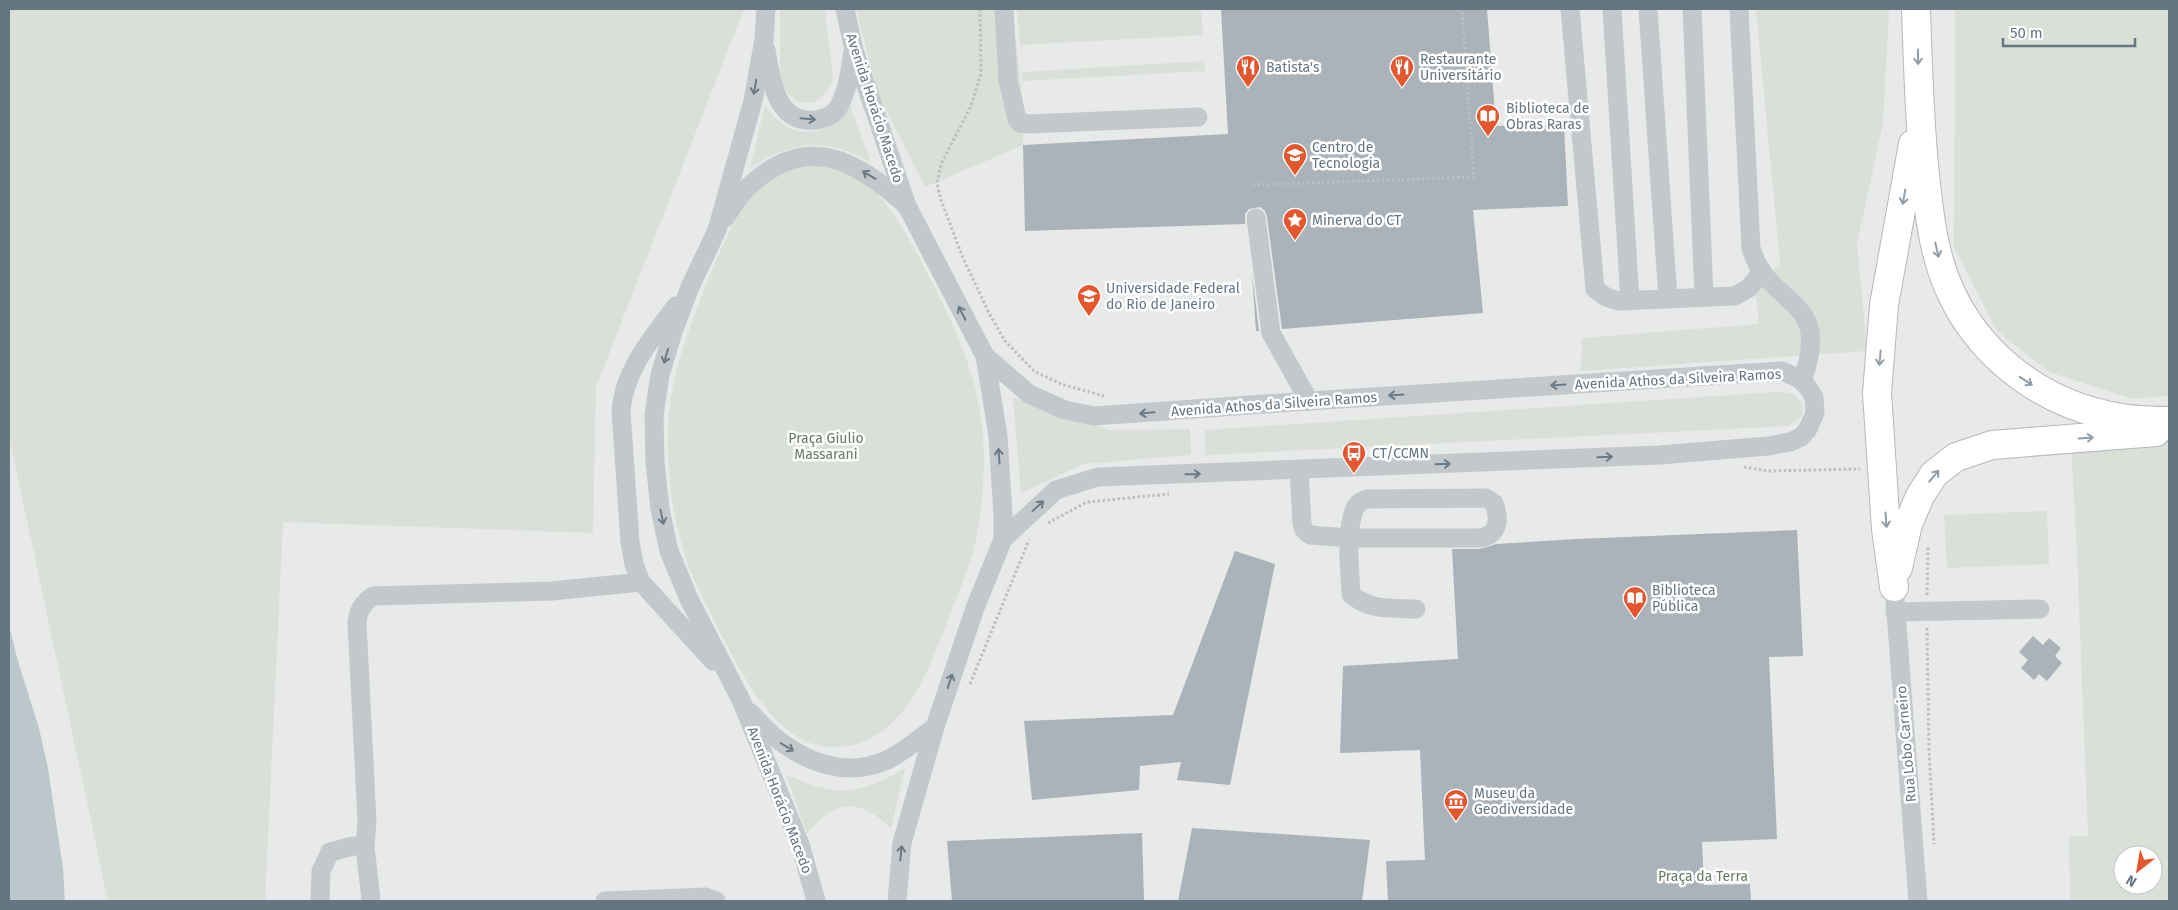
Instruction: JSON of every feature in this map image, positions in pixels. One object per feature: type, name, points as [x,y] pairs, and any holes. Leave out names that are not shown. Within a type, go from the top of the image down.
[{"type":"highway","points":[[1916,9],[1919,115],[1928,208],[1938,255],[1948,286],[1966,321],[1988,348],[2023,380],[2064,402],[2102,414],[2142,420],[2169,421]]},
{"type":"highway","points":[[1895,599],[1886,529],[1877,393],[1884,305],[1919,115]]},
{"type":"highway","points":[[1895,599],[1908,524],[1920,496],[1934,474],[1956,457],[1992,444],[2143,435],[2169,430]]},
{"type":"street","points":[[766,9],[764,38],[753,101],[716,230],[690,287],[673,332],[660,375],[654,415],[655,462],[660,509],[669,551],[688,599],[741,700],[765,730],[781,743],[808,759],[834,766],[866,767],[886,760],[935,727]]},
{"type":"street","name":"Avenida Horácio Macedo","points":[[845,9],[854,50],[906,206]]},
{"type":"street","points":[[1004,9],[1008,80],[1017,118],[1020,123],[1198,117]]},
{"type":"street","points":[[1570,9],[1595,289],[1606,297],[1618,302],[1735,296],[1748,288],[1762,272]]},
{"type":"street","points":[[1612,9],[1630,301]]},
{"type":"street","points":[[1648,9],[1668,299]]},
{"type":"street","points":[[1692,9],[1704,297]]},
{"type":"street","points":[[1740,9],[1751,248],[1755,261],[1762,272],[1794,303],[1808,321],[1811,335],[1810,355],[1802,381]]},
{"type":"street","points":[[764,38],[777,100],[786,111],[798,118],[814,120],[827,118],[837,110],[848,82],[854,50]]},
{"type":"street","points":[[716,230],[747,188],[774,167],[799,158],[826,156],[855,166],[878,180],[906,206],[985,356],[998,436],[1003,539],[975,608],[935,727],[902,843],[897,901]]},
{"type":"street","points":[[1256,218],[1271,334],[1309,401]]},
{"type":"street","points":[[690,287],[642,352],[625,385],[622,397],[621,410],[630,542],[634,564],[641,582],[731,681]]},
{"type":"street","name":"Avenida Athos da Silveira Ramos","points":[[985,356],[1029,394],[1065,410],[1094,416],[1782,371],[1802,381],[1814,397],[1816,406],[1813,421],[1801,437],[1790,442],[1768,446],[1660,455],[1138,475],[1090,479],[1056,490],[1003,539]]},
{"type":"street","points":[[1299,470],[1304,530],[1310,535],[1349,538],[1480,538],[1489,536],[1495,531],[1496,509],[1494,503],[1486,498],[1366,499],[1359,502],[1355,508],[1349,538],[1351,594],[1360,602],[1372,607],[1416,609]]},
{"type":"street","points":[[371,901],[365,846],[367,821],[357,623],[357,615],[366,601],[373,596],[552,591],[641,582]]},
{"type":"street","points":[[1895,599],[2040,609]]},
{"type":"street","name":"Rua Lobo Carneiro","points":[[1895,599],[1918,901]]},
{"type":"street","name":"Avenida Horácio Macedo","points":[[741,700],[800,844],[816,901]]},
{"type":"street","points":[[320,901],[322,871],[330,852],[353,846],[365,846]]},
{"type":"street","points":[[605,901],[706,897],[716,901]]},
{"type":"path","points":[[980,9],[981,73],[971,106],[941,164],[937,183],[941,200],[963,258],[989,313],[1005,341],[1034,370],[1061,384],[1105,396]]},
{"type":"path","points":[[1252,185],[1474,177],[1462,9]]},
{"type":"path","points":[[1738,466],[1768,471],[1861,468],[1882,470]]},
{"type":"path","points":[[1040,528],[1087,502],[1178,493]]},
{"type":"path","points":[[969,687],[1032,532]]},
{"type":"shaded area","name":"Universidade Federal do Rio de Janeiro","points":[[9,9],[2169,9],[2169,901],[65,901],[63,868],[48,768],[39,728],[9,625]]},
{"type":"shaded area","points":[[9,625],[39,728],[48,768],[63,868],[65,901],[9,901]]},
{"type":"green space","points":[[9,9],[744,9],[596,387],[593,533],[283,522],[265,901],[108,901],[9,436]]},
{"type":"green space","points":[[780,9],[825,9],[833,77],[829,88],[816,101],[808,103],[799,102],[785,90],[780,80]]},
{"type":"green space","points":[[856,9],[1012,9],[1023,103],[1023,145],[925,187],[878,94]]},
{"type":"green space","points":[[1017,9],[1201,9],[1203,35],[1020,45]]},
{"type":"green space","points":[[1756,9],[1889,9],[1883,123],[1857,243],[1867,351],[1581,371],[1582,338],[1759,324],[1756,290],[1780,263]]},
{"type":"green space","points":[[1955,9],[2169,9],[2169,396],[2133,399],[2049,372],[1997,331],[1954,247]]},
{"type":"green space","points":[[1204,61],[1205,71],[1022,81],[1022,72]]},
{"type":"green space","points":[[849,103],[871,163],[841,149],[810,146],[780,152],[750,168],[765,105],[786,126],[803,132],[822,129],[832,124]]},
{"type":"green space","name":"Praça Giulio Massarani","points":[[809,164],[834,167],[852,174],[878,195],[899,222],[934,286],[968,363],[979,405],[984,454],[983,483],[976,539],[964,580],[932,661],[910,701],[897,718],[881,732],[862,742],[839,747],[817,745],[798,737],[780,724],[751,688],[739,668],[700,592],[687,562],[673,508],[668,462],[669,412],[676,372],[695,313],[730,231],[746,204],[768,181],[782,172]]},
{"type":"green space","points":[[1777,392],[1794,394],[1803,404],[1802,416],[1789,426],[1205,455],[1205,430]]},
{"type":"green space","points":[[1013,397],[1109,430],[1190,429],[1191,455],[1083,464],[1021,493]]},
{"type":"green space","points":[[2169,437],[2169,901],[2070,901],[2069,836],[2088,836],[2071,443]]},
{"type":"green space","points":[[2047,511],[2049,564],[1947,568],[1944,515]]},
{"type":"green space","points":[[905,768],[891,828],[868,811],[847,806],[827,814],[807,834],[786,774],[819,787],[847,790],[875,784]]},
{"type":"building","name":"Centro de Tecnologia","points":[[1221,9],[1487,9],[1496,126],[1564,124],[1568,206],[1473,210],[1483,313],[1282,329],[1267,217],[1265,211],[1260,207],[1249,209],[1245,214],[1245,224],[1025,231],[1023,145],[1228,134]]},
{"type":"building","points":[[1252,273],[1259,331],[1256,331]]},
{"type":"building","points":[[1797,530],[1803,656],[1769,657],[1777,839],[1702,842],[1704,885],[1750,884],[1751,901],[1388,901],[1386,861],[1425,860],[1420,750],[1340,753],[1343,666],[1458,659],[1452,549],[1480,549],[1496,544],[1576,539]]},
{"type":"building","points":[[1235,551],[1275,564],[1230,785],[1177,780],[1181,762],[1140,766],[1139,790],[1032,800],[1024,721],[1173,715]]},
{"type":"building","points":[[2033,636],[2043,645],[2049,638],[2061,648],[2055,656],[2062,663],[2047,681],[2039,674],[2034,680],[2021,668],[2028,660],[2019,652]]},
{"type":"building","points":[[1192,828],[1370,840],[1362,901],[1178,901]]},
{"type":"building","points":[[1142,833],[1144,901],[952,901],[947,841]]},
{"type":"place","name":"Batista's","points":[[1248,88]]},
{"type":"place","name":"Restaurante Universitário","points":[[1402,88]]},
{"type":"place","name":"Biblioteca de Obras Raras","points":[[1488,137]]},
{"type":"place","name":"Centro de Tecnologia","points":[[1295,176]]},
{"type":"place","name":"Minerva do CT","points":[[1295,241]]},
{"type":"place","name":"Universidade Federal do Rio de Janeiro","points":[[1089,317]]},
{"type":"place","name":"CT/CCMN","points":[[1354,474]]},
{"type":"place","name":"Biblioteca Pública","points":[[1635,619]]},
{"type":"place","name":"Museu da Geodiversidade","points":[[1456,822]]},
{"type":"park label","name":"Praça da Terra","points":[[1703,876]]}]
